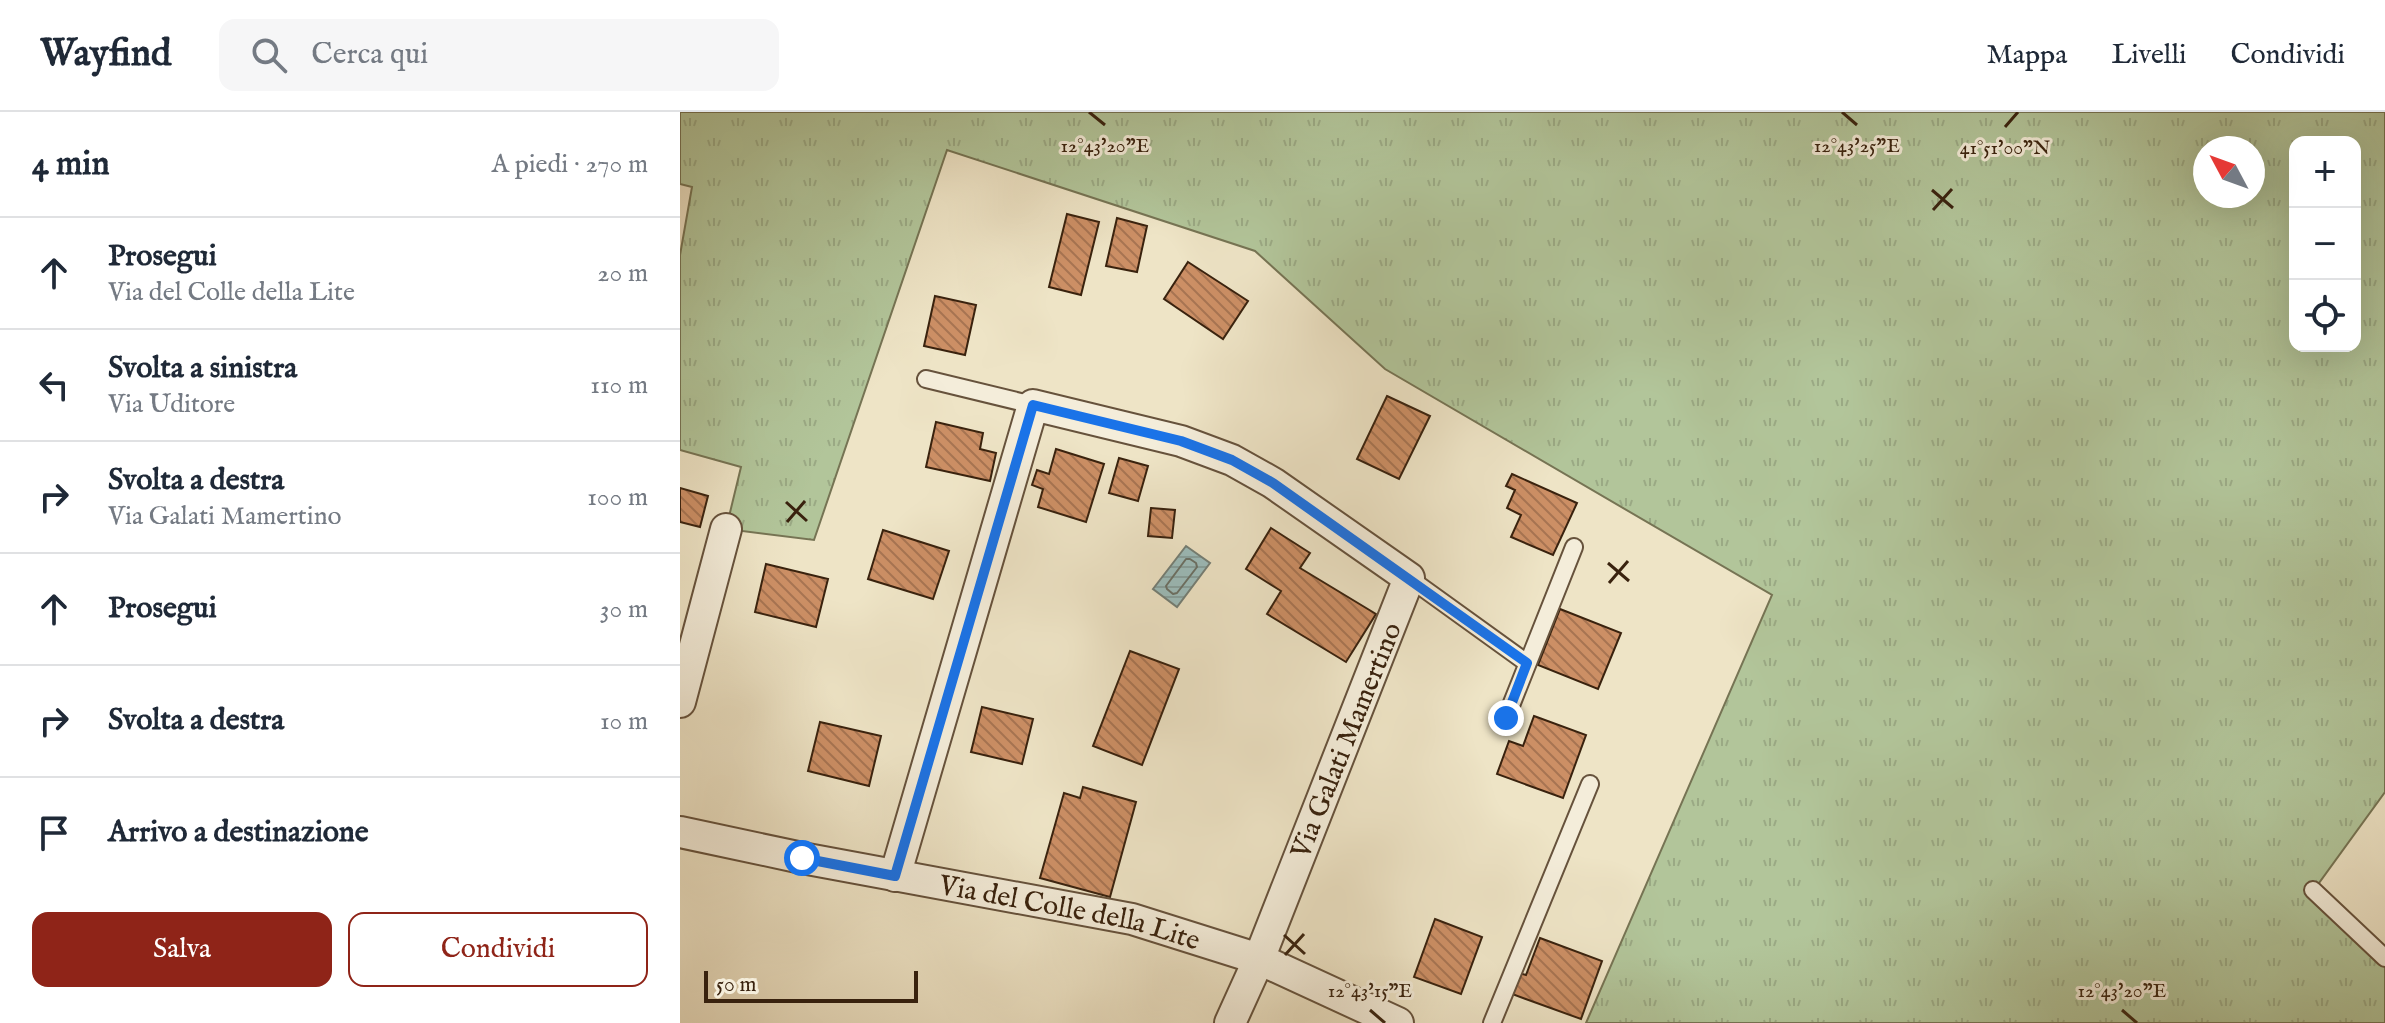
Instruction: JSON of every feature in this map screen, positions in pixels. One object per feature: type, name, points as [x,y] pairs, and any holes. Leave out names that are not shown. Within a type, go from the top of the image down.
[{"type":"street","points":[[895,876],[1033,405],[1181,441],[1232,460],[1273,483],[1409,578]]},
{"type":"street","points":[[680,702],[726,529]]},
{"type":"street","name":"Via Galati Mamertino","points":[[1230,1023],[1259,959],[1409,578]]},
{"type":"street","name":"Via del Colle della Lite","points":[[680,832],[895,876],[1132,919],[1259,959],[1398,1023]]},
{"type":"lane","points":[[926,379],[1033,405]]},
{"type":"lane","points":[[1506,718],[1574,547]]},
{"type":"lane","points":[[1409,578],[1527,663]]},
{"type":"lane","points":[[1492,1023],[1590,784]]},
{"type":"lane","points":[[2313,890],[2385,958]]},
{"type":"green space","points":[[680,112],[2385,112],[2385,792],[2314,890],[2385,958],[2385,1023],[1586,1023],[1772,595],[1385,369],[1255,251],[947,150],[814,540],[726,529],[741,467],[680,450],[680,255],[692,187],[680,184]]},
{"type":"water","points":[[1186,546],[1210,563],[1177,607],[1153,589]]},
{"type":"building","points":[[1067,214],[1099,222],[1081,295],[1049,287]]},
{"type":"building","points":[[1117,218],[1147,226],[1137,272],[1106,266]]},
{"type":"building","points":[[1188,262],[1248,301],[1223,339],[1164,299]]},
{"type":"building","points":[[935,296],[976,305],[965,355],[924,346]]},
{"type":"building","points":[[1387,396],[1430,416],[1399,479],[1357,459]]},
{"type":"building","points":[[936,422],[983,433],[980,449],[996,453],[990,481],[926,467]]},
{"type":"building","points":[[1056,449],[1104,464],[1086,522],[1038,507],[1043,489],[1032,485],[1037,470],[1049,474]]},
{"type":"building","points":[[1119,458],[1148,466],[1138,501],[1109,493]]},
{"type":"building","points":[[1512,474],[1577,503],[1553,555],[1511,537],[1521,515],[1507,508],[1515,490],[1506,486]]},
{"type":"building","points":[[680,488],[708,496],[700,527],[680,522]]},
{"type":"building","points":[[1151,508],[1175,510],[1172,538],[1148,536]]},
{"type":"building","points":[[1271,528],[1310,553],[1300,568],[1376,614],[1346,662],[1267,614],[1281,591],[1246,569]]},
{"type":"building","points":[[883,530],[949,551],[933,599],[868,579]]},
{"type":"building","points":[[766,564],[828,579],[816,627],[755,612]]},
{"type":"building","points":[[1560,609],[1621,633],[1598,689],[1538,665]]},
{"type":"building","points":[[1130,651],[1179,669],[1142,765],[1093,746]]},
{"type":"building","points":[[982,707],[1033,719],[1022,764],[971,752]]},
{"type":"building","points":[[1534,716],[1586,735],[1563,798],[1497,774],[1509,741],[1523,746]]},
{"type":"building","points":[[820,722],[881,736],[869,786],[808,771]]},
{"type":"building","points":[[1083,787],[1136,802],[1110,897],[1040,878],[1064,793],[1080,798]]},
{"type":"building","points":[[1435,919],[1482,937],[1461,994],[1414,977]]},
{"type":"building","points":[[1540,938],[1602,961],[1581,1019],[1512,994],[1519,973],[1526,975]]},
{"type":"route","points":[[802,858],[895,876],[1033,405],[1181,441],[1232,460],[1273,483],[1527,663],[1506,718]]}]
